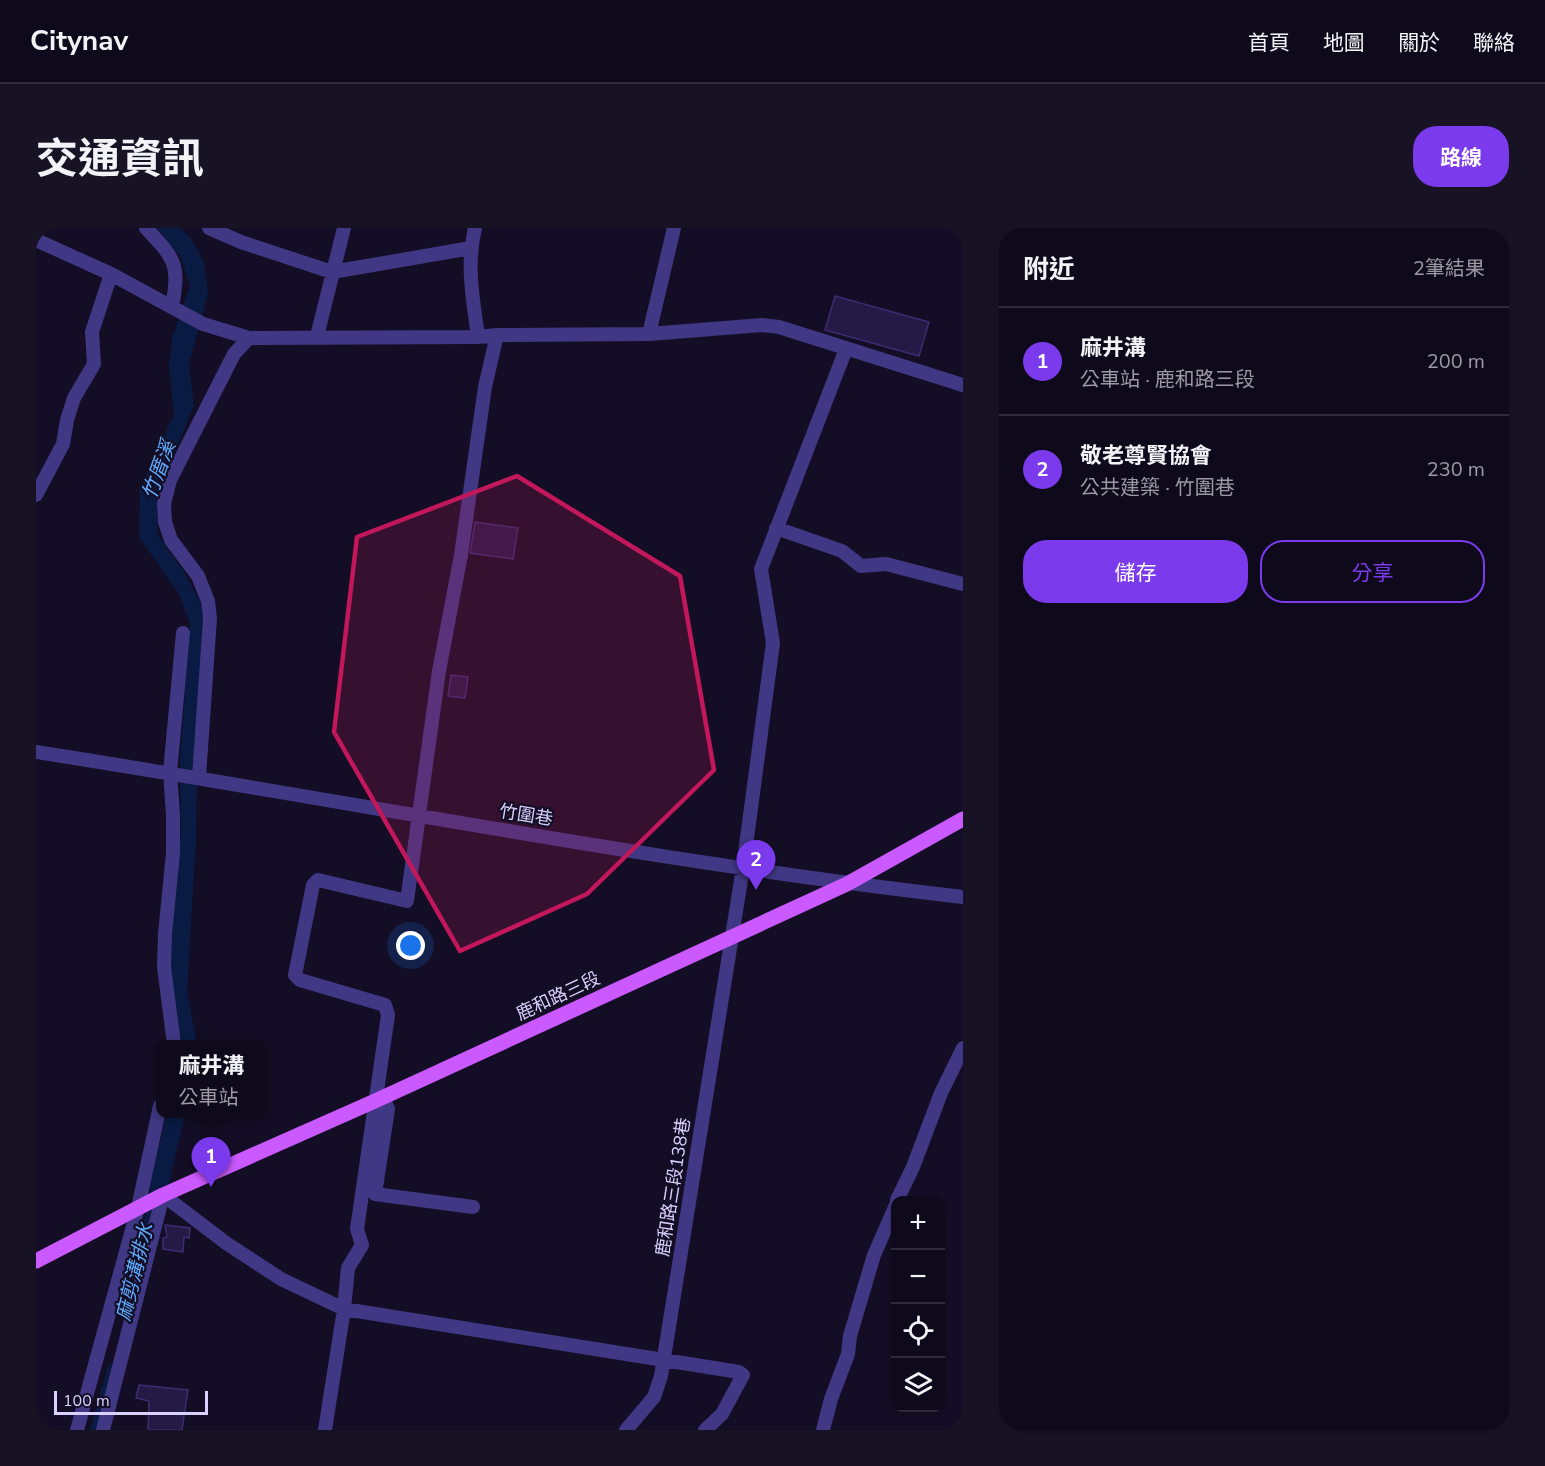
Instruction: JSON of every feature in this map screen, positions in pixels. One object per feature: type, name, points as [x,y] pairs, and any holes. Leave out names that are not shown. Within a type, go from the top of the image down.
[{"type":"main road","name":"鹿和路三段","points":[[36,1261],[163,1195],[379,1099],[847,884],[963,819]]},
{"type":"street","points":[[146,228],[174,262],[177,281],[171,307]]},
{"type":"street","points":[[209,228],[241,242],[332,272],[471,248]]},
{"type":"street","points":[[317,336],[344,228]]},
{"type":"street","points":[[475,228],[469,274],[478,337]]},
{"type":"street","points":[[649,334],[674,228]]},
{"type":"street","points":[[36,240],[111,274],[203,324],[249,338],[649,334],[762,325],[779,327],[963,385]]},
{"type":"street","points":[[36,495],[63,444],[67,420],[75,398],[94,364],[92,332],[111,274]]},
{"type":"street","points":[[325,1430],[344,1309],[348,1268],[362,1245],[357,1229],[379,1099],[388,1016],[385,1005],[300,980],[295,975],[314,885],[318,880],[407,901],[439,671],[461,555],[485,387],[497,335]]},
{"type":"street","points":[[199,777],[210,618],[208,601],[198,576],[171,540],[165,522],[164,504],[170,480],[234,354],[249,338]]},
{"type":"street","name":"鹿和路三段138巷","points":[[626,1430],[654,1397],[659,1385],[743,868],[773,643],[761,569],[846,349]]},
{"type":"street","points":[[776,528],[842,551],[861,566],[886,564],[963,584]]},
{"type":"street","points":[[174,1040],[165,967],[165,934],[173,853],[170,772],[183,633]]},
{"type":"street","name":"竹圍巷","points":[[36,752],[170,772],[420,817],[743,868],[847,884],[963,897]]},
{"type":"street","points":[[899,1196],[913,1167],[941,1094],[963,1048]]},
{"type":"street","points":[[379,1099],[388,1108],[375,1194],[472,1207]]},
{"type":"street","points":[[77,1430],[138,1208],[158,1118]]},
{"type":"street","points":[[103,1430],[163,1195],[226,1243],[281,1279],[344,1309],[739,1372],[743,1375],[722,1414],[705,1430]]},
{"type":"street","points":[[823,1430],[831,1399],[848,1354],[850,1336],[874,1255],[891,1216]]},
{"type":"highlighted area","points":[[517,476],[680,576],[714,770],[587,894],[460,951],[334,732],[357,537]]},
{"type":"water","name":"竹厝溪","points":[[157,228],[180,228],[191,238],[204,262],[208,294],[189,364],[194,406],[157,495],[157,534],[186,575],[203,609],[198,703],[196,839],[187,992],[196,1040],[180,1040],[170,964],[181,829],[180,761],[190,624],[179,594],[139,537],[140,489],[174,414],[169,365],[172,338],[190,286],[181,258]]},
{"type":"water","points":[[166,1118],[184,1118],[169,1184],[148,1190]]},
{"type":"building","points":[[835,296],[929,322],[919,356],[825,330]]},
{"type":"building","points":[[475,522],[518,528],[513,559],[470,553]]},
{"type":"building","points":[[451,675],[468,677],[465,698],[448,696]]},
{"type":"building","points":[[165,1225],[190,1228],[189,1238],[184,1237],[183,1252],[163,1249],[163,1238],[167,1237]]},
{"type":"building","points":[[139,1385],[188,1390],[182,1430],[148,1430],[149,1401],[136,1398]]},
{"type":"waterway","name":"麻剪溝排水","points":[[141,1256],[160,1174]]},
{"type":"waterway","name":"麻剪溝排水","points":[[95,1430],[112,1369]]},
{"type":"place","name":"敬老尊賢協會","points":[[756,890]]},
{"type":"place","name":"麻井溝","points":[[211,1187]]}]
